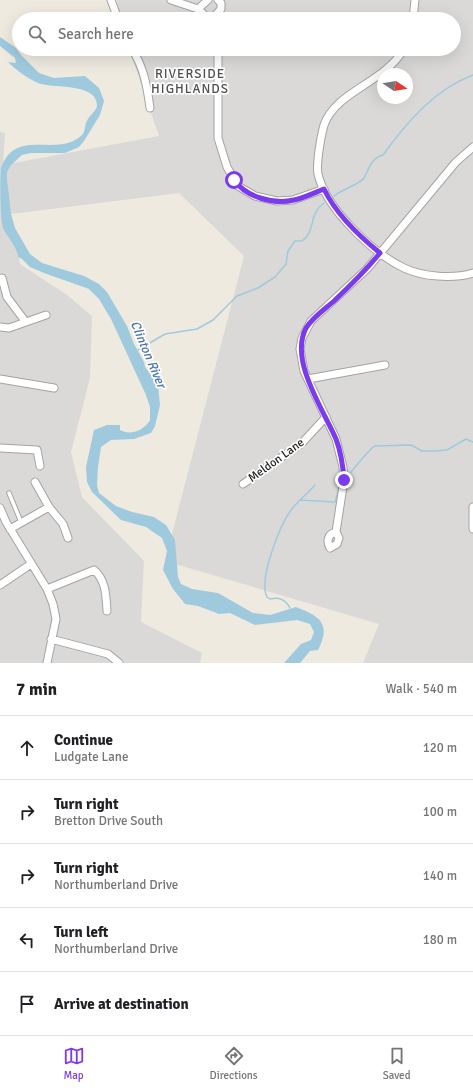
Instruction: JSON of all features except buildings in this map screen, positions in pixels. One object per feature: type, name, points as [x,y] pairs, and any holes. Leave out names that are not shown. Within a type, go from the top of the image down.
[{"type":"street","points":[[111,0],[115,12]]},
{"type":"street","points":[[171,0],[198,9],[201,12]]},
{"type":"street","points":[[198,9],[208,0]]},
{"type":"street","points":[[218,0],[221,3],[221,9],[218,12]]},
{"type":"street","points":[[414,12],[415,0]]},
{"type":"street","points":[[136,56],[145,76],[150,108]]},
{"type":"street","points":[[218,56],[218,138],[227,168],[238,186],[255,196],[277,201],[293,200],[324,189]]},
{"type":"street","points":[[399,56],[392,66],[380,76],[339,102],[332,111],[324,124],[318,172],[324,189],[338,211],[356,231],[380,253],[405,269],[429,275],[446,276],[473,272]]},
{"type":"street","points":[[336,532],[344,480],[343,467],[336,439],[308,379],[300,349],[306,328],[311,321],[354,283],[456,162],[473,147]]},
{"type":"street","points":[[2,278],[7,297],[25,321]]},
{"type":"street","points":[[0,327],[9,328],[25,321],[46,315]]},
{"type":"street","points":[[308,379],[385,365]]},
{"type":"street","points":[[0,379],[54,388]]},
{"type":"street","name":"Meldon Lane","points":[[243,484],[302,443],[326,417]]},
{"type":"street","points":[[0,448],[36,450],[40,466]]},
{"type":"street","points":[[36,482],[49,507],[63,524],[68,538]]},
{"type":"street","points":[[10,529],[49,507]]},
{"type":"street","points":[[473,507],[473,529]]},
{"type":"street","points":[[0,508],[10,529],[47,589],[56,619],[47,663]]},
{"type":"street","points":[[0,585],[31,564]]},
{"type":"street","points":[[47,589],[94,570],[104,585],[107,611]]},
{"type":"street","points":[[52,639],[108,654],[119,663]]},
{"type":"lane","points":[[9,493],[22,522]]},
{"type":"shaded area","points":[[117,0],[473,0],[473,663],[363,663],[379,624],[165,561],[244,256],[179,193],[11,214],[20,264],[67,295],[92,316],[90,378],[71,452],[82,497],[144,561],[141,622],[202,653],[200,663],[0,663],[0,132],[5,133],[3,165],[159,136],[131,56],[461,56],[461,12],[120,12]]},
{"type":"water","points":[[0,37],[12,45],[12,56],[0,46]]},
{"type":"water","points":[[12,56],[22,56],[39,73],[54,78],[85,76],[99,88],[104,101],[100,115],[79,147],[65,153],[31,153],[22,155],[11,165],[7,172],[11,214],[15,228],[30,254],[42,263],[84,276],[99,284],[107,292],[127,326],[145,367],[158,385],[160,405],[155,426],[151,433],[134,439],[111,440],[101,447],[97,485],[99,493],[116,506],[132,512],[154,517],[166,525],[175,540],[178,577],[181,584],[192,589],[218,593],[253,613],[270,615],[296,607],[317,617],[323,627],[324,633],[322,641],[318,650],[310,651],[300,663],[284,663],[301,644],[311,640],[314,632],[310,624],[297,620],[255,625],[230,613],[219,614],[198,606],[185,604],[173,589],[163,570],[167,551],[162,538],[146,527],[121,520],[92,492],[87,482],[86,467],[94,430],[107,425],[120,425],[120,430],[124,432],[137,431],[148,424],[150,420],[150,407],[146,395],[111,319],[99,299],[89,289],[30,267],[18,257],[14,246],[3,228],[0,180],[1,168],[8,156],[16,148],[27,145],[49,145],[72,142],[82,135],[89,117],[97,106],[95,98],[90,93],[73,88],[44,85],[30,79],[8,62],[16,63],[15,58]]},
{"type":"waterway","points":[[334,196],[362,180],[373,161],[379,156],[383,155],[401,131],[422,108],[446,89],[473,75]]},
{"type":"waterway","name":"Clinton River","points":[[138,350],[165,334],[197,329],[213,320],[237,296],[258,288],[275,277],[286,264],[288,251],[295,241],[302,241],[309,233],[316,212],[324,203]]},
{"type":"waterway","points":[[347,477],[365,455],[375,446],[411,445],[422,451],[435,451],[447,450],[466,439],[473,442]]},
{"type":"waterway","points":[[300,500],[335,502],[340,484]]},
{"type":"waterway","points":[[290,608],[282,599],[270,599],[267,597],[265,578],[276,540],[286,517],[315,485]]},
{"type":"district","name":"RIVERSIDE HIGHLANDS","points":[[190,80]]},
{"type":"route","points":[[234,180],[238,186],[255,196],[277,201],[293,200],[324,189],[338,211],[356,231],[380,253],[354,283],[311,321],[302,338],[300,349],[304,371],[336,439],[343,467],[344,480]]}]
